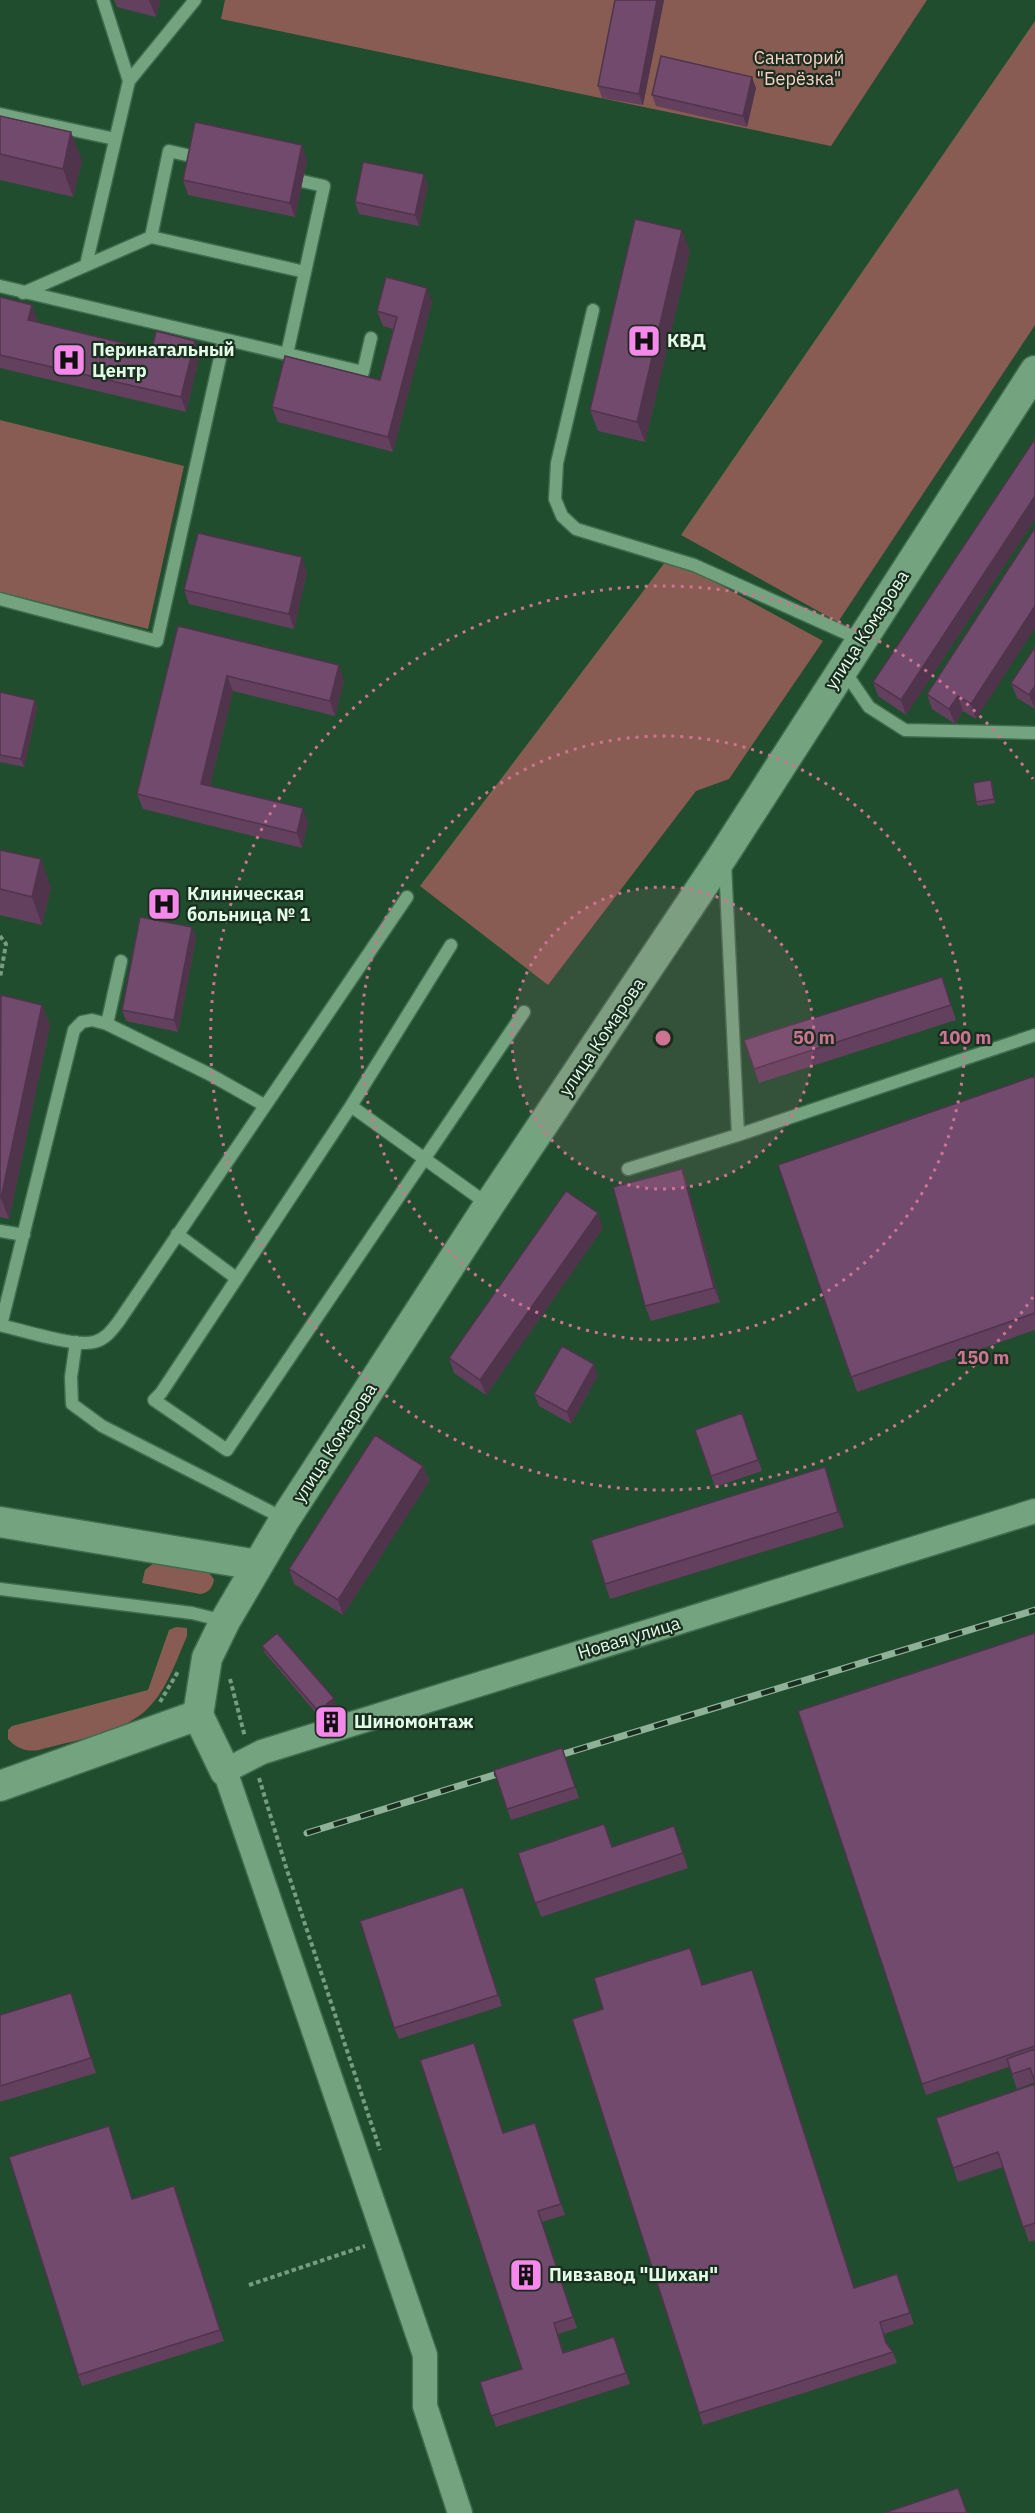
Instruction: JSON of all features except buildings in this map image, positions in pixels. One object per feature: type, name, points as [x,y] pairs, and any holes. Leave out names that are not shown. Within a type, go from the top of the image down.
[{"type":"street","name":"улица Комарова","points":[[198,1715],[204,1670],[225,1621],[285,1519],[489,1205],[724,854],[1035,371]]},
{"type":"street","name":"Новая улица","points":[[225,1771],[262,1752],[1035,1511]]},
{"type":"street","points":[[0,1522],[257,1565]]},
{"type":"street","points":[[3,1780],[198,1715],[225,1771],[425,2355],[425,2406],[460,2513]]},
{"type":"lane","points":[[103,0],[129,81]]},
{"type":"lane","points":[[86,265],[129,81],[195,0]]},
{"type":"lane","points":[[0,114],[116,139]]},
{"type":"lane","points":[[151,237],[169,151],[213,161]]},
{"type":"lane","points":[[280,176],[324,186],[287,354]]},
{"type":"lane","points":[[23,293],[151,237],[305,272]]},
{"type":"lane","points":[[0,286],[363,372],[371,338]]},
{"type":"lane","points":[[593,310],[557,462],[555,499],[562,516],[576,529],[694,565],[861,640]]},
{"type":"lane","points":[[0,599],[157,641],[224,340]]},
{"type":"lane","points":[[843,668],[869,707],[905,730],[1035,733]]},
{"type":"lane","points":[[724,854],[738,1135]]},
{"type":"lane","points":[[264,1105],[209,1074],[107,1024],[92,1020],[82,1022],[74,1030],[1,1325],[76,1342],[93,1342],[107,1336],[407,897]]},
{"type":"lane","points":[[451,945],[351,1106],[162,1393],[154,1400],[226,1450],[524,1012]]},
{"type":"lane","points":[[107,1024],[121,961]]},
{"type":"lane","points":[[628,1169],[738,1135],[1035,1035]]},
{"type":"lane","points":[[351,1106],[489,1205]]},
{"type":"lane","points":[[0,1231],[24,1235]]},
{"type":"lane","points":[[177,1234],[236,1278]]},
{"type":"lane","points":[[76,1342],[70,1377],[72,1404],[102,1426],[285,1519]]},
{"type":"lane","points":[[0,1589],[192,1613],[225,1621]]},
{"type":"path","points":[[0,936],[6,944],[0,978]]},
{"type":"path","points":[[158,1704],[175,1680],[182,1664]]},
{"type":"path","points":[[257,1771],[282,1856],[382,2155]]},
{"type":"path","points":[[249,2285],[365,2246]]},
{"type":"green space","name":"Санаторий \"Берёзка\"","points":[[225,0],[927,0],[831,146],[221,19]]},
{"type":"green space","points":[[1035,21],[1035,325],[838,622],[681,535]]},
{"type":"green space","points":[[0,420],[184,466],[148,629],[0,592]]},
{"type":"green space","points":[[669,557],[823,641],[729,779],[696,791],[548,985],[420,886]]},
{"type":"green space","points":[[154,1563],[207,1571],[214,1579],[213,1585],[208,1591],[200,1594],[142,1583],[145,1570]]},
{"type":"green space","points":[[176,1627],[187,1628],[187,1636],[174,1666],[152,1704],[133,1720],[94,1736],[39,1750],[22,1749],[8,1739],[8,1730],[12,1726],[148,1690],[169,1630]]},
{"type":"railway","points":[[547,1759],[1035,1610]]},
{"type":"railway","points":[[307,1833],[510,1770]]},
{"type":"place","name":"КВД","points":[[644,341]]},
{"type":"place","name":"Перинатальный Центр","points":[[69,360]]},
{"type":"place","name":"Клиническая больница № 1","points":[[164,904]]},
{"type":"place","name":"Шиномонтаж","points":[[331,1722]]},
{"type":"place","name":"Пивзавод \"Шихан\"","points":[[526,2275]]}]
